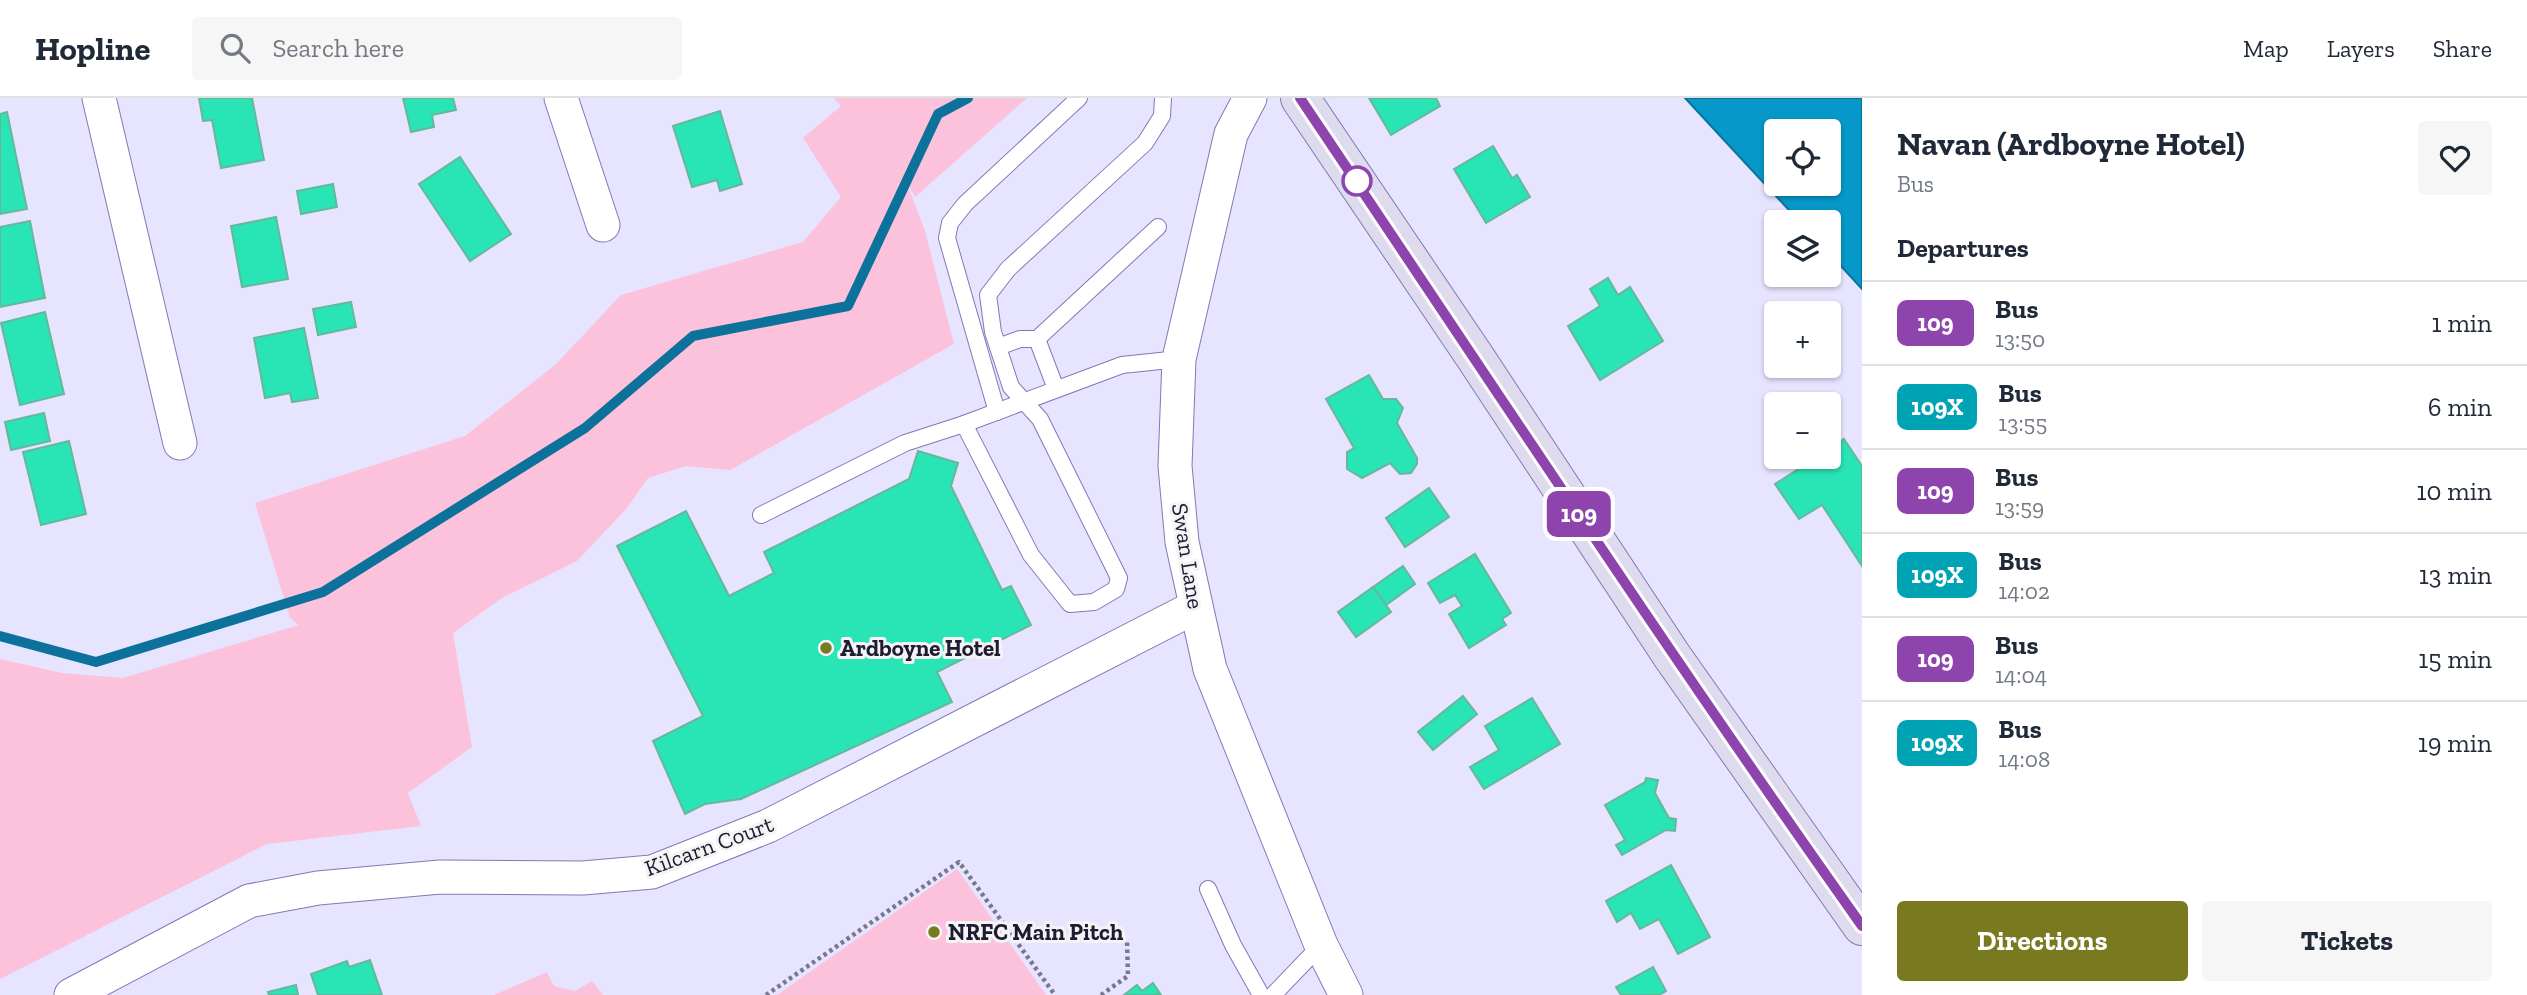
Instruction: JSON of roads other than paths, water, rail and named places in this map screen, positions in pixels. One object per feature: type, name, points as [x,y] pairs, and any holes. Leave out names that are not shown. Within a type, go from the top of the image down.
[{"type":"main road","points":[[1300,98],[1672,656],[1862,926]]},
{"type":"street","points":[[99,98],[180,443]]},
{"type":"street","points":[[561,98],[603,225]]},
{"type":"street","name":"Swan Lane","points":[[1250,98],[1231,134],[1179,359],[1175,466],[1182,542],[1210,669],[1321,944],[1346,995]]},
{"type":"street","name":"Kilcarn Court","points":[[71,995],[248,901],[318,888],[440,877],[583,878],[652,872],[768,826],[1195,607]]},
{"type":"lane","points":[[997,412],[947,238],[950,223],[965,204],[1079,98]]},
{"type":"lane","points":[[964,424],[1031,555],[1070,604],[1094,602],[1116,589],[1119,578],[1040,419],[1011,387],[998,347],[988,295],[1008,269],[1145,143],[1162,116],[1163,98]]},
{"type":"lane","points":[[998,347],[1020,339],[1037,339],[1158,227]]},
{"type":"lane","points":[[1037,339],[1056,389]]},
{"type":"lane","points":[[761,515],[905,443],[1122,365],[1179,359]]},
{"type":"lane","points":[[1208,889],[1233,945],[1261,995]]},
{"type":"lane","points":[[1273,995],[1321,944]]},
{"type":"water","points":[[1685,98],[1862,98],[1862,289],[1841,266],[1841,210],[1789,210],[1776,196],[1841,196],[1841,119],[1764,119],[1764,183]]},
{"type":"waterway","points":[[0,636],[96,662],[323,592],[585,428],[693,336],[848,306],[938,114],[968,98]]},
{"type":"place","name":"Ardboyne Hotel","points":[[826,648]]},
{"type":"place","name":"NRFC Main Pitch","points":[[934,932]]}]
